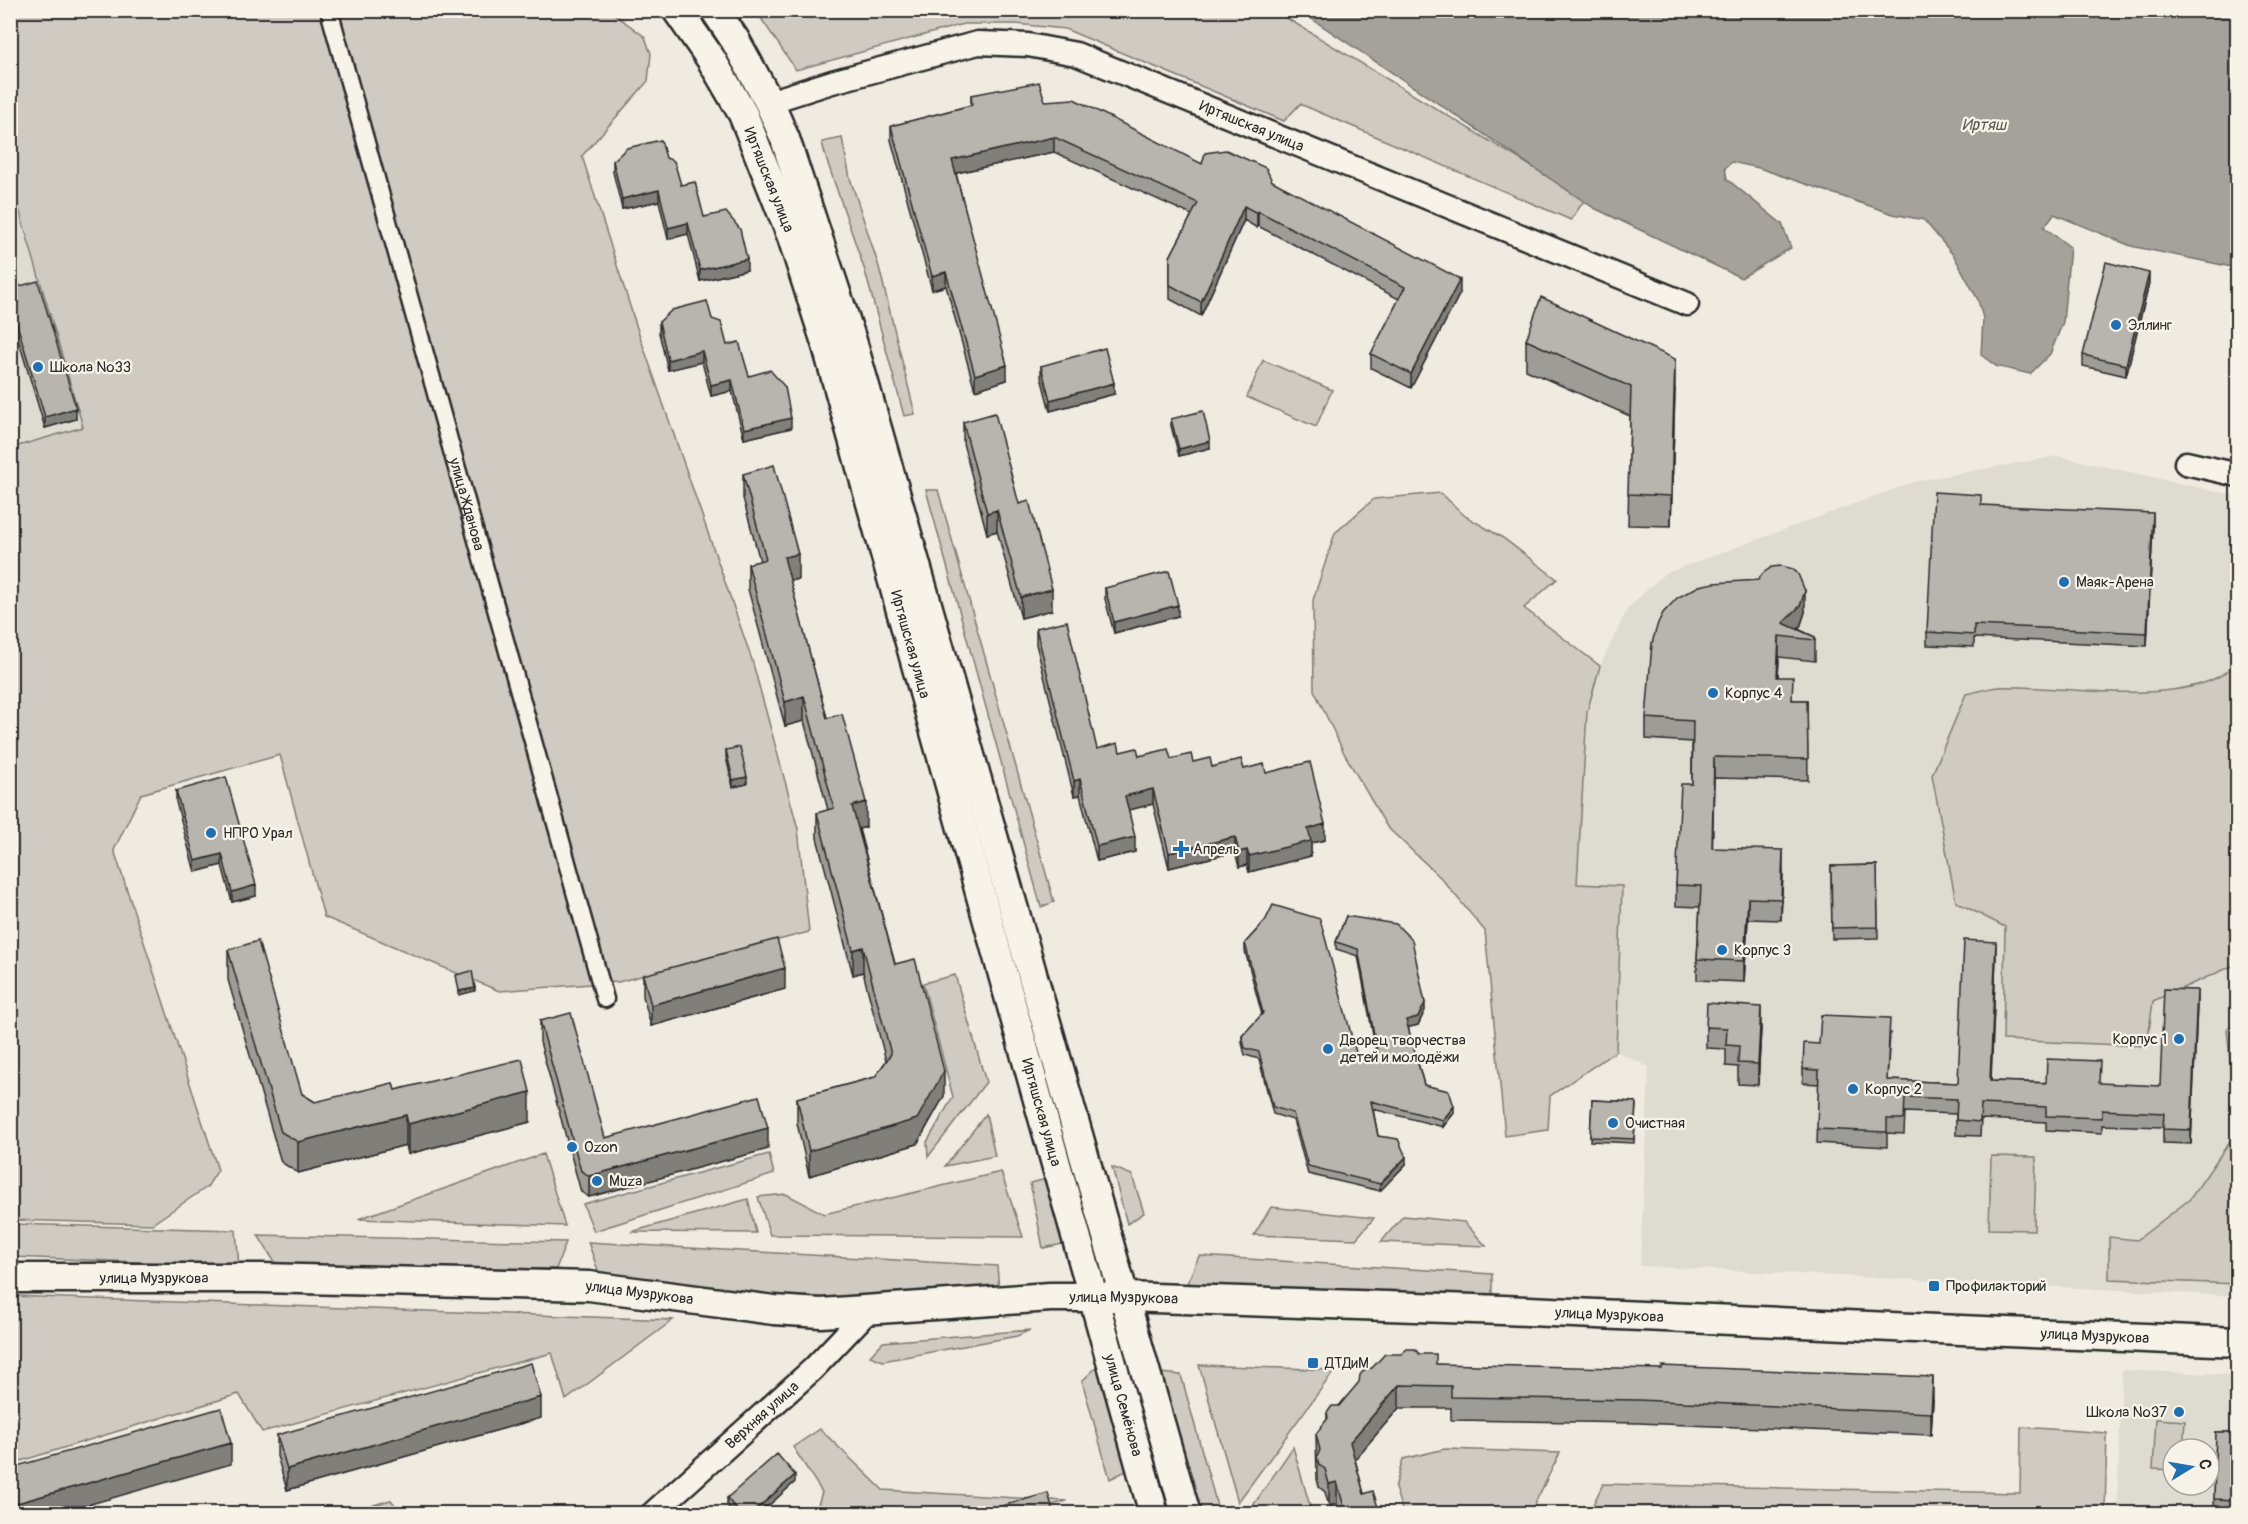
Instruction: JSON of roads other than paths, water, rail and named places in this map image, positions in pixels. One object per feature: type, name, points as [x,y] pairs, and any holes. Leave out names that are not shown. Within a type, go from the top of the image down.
[{"type":"street","name":"улица Жданова","points":[[329,10],[605,999]]},
{"type":"street","name":"Иртяшская улица","points":[[677,10],[711,59],[743,114],[792,237],[869,444],[1010,947],[1093,1297]]},
{"type":"street","name":"Иртяшская улица","points":[[715,10],[735,40],[769,102],[785,139],[852,341],[869,444]]},
{"type":"street","name":"Иртяшская улица","points":[[769,102],[832,82],[978,43],[1028,45],[1076,54],[1687,304]]},
{"type":"street","points":[[743,114],[769,102]]},
{"type":"street","points":[[2186,463],[2238,475]]},
{"type":"street","name":"Иртяшская улица","points":[[1010,947],[1124,1298]]},
{"type":"street","name":"улица Музрукова","points":[[10,1278],[261,1278],[589,1286],[774,1310],[820,1313],[1050,1297],[1093,1297],[1503,1310],[2238,1342]]},
{"type":"street","name":"улица Семёнова","points":[[1093,1297],[1154,1514]]},
{"type":"street","name":"улица Семёнова","points":[[1124,1298],[1186,1514]]},
{"type":"street","name":"Верхняя улица","points":[[652,1514],[813,1370],[868,1311]]},
{"type":"water","name":"Иртяш","points":[[1300,11],[2237,11],[2237,268],[2131,246],[2054,214],[2044,227],[2070,247],[2063,322],[2050,354],[2030,374],[1996,366],[1981,355],[1983,318],[1978,300],[1954,256],[1924,220],[1893,214],[1759,168],[1732,162],[1725,168],[1727,179],[1782,224],[1791,248],[1741,278],[1594,208]]},
{"type":"place","name":"Эллинг","points":[[2116,325]]},
{"type":"place","name":"Школа №33","points":[[38,367]]},
{"type":"place","name":"Маяк-Арена","points":[[2064,582]]},
{"type":"place","name":"Корпус 4","points":[[1713,693]]},
{"type":"place","name":"НПРО Урал","points":[[211,833]]},
{"type":"place","name":"Апрель","points":[[1181,849]]},
{"type":"place","name":"Корпус 3","points":[[1722,950]]},
{"type":"place","name":"Корпус 1","points":[[2179,1039]]},
{"type":"place","name":"Дворец творчества детей и молодёжи","points":[[1328,1049]]},
{"type":"place","name":"Корпус 2","points":[[1853,1089]]},
{"type":"place","name":"Очистная","points":[[1613,1123]]},
{"type":"place","name":"Ozon","points":[[572,1147]]},
{"type":"place","name":"Muza","points":[[597,1181]]},
{"type":"place","name":"Профилакторий","points":[[1934,1286]]},
{"type":"place","name":"ДТДиМ","points":[[1313,1363]]},
{"type":"place","name":"Школа №37","points":[[2179,1412]]}]
